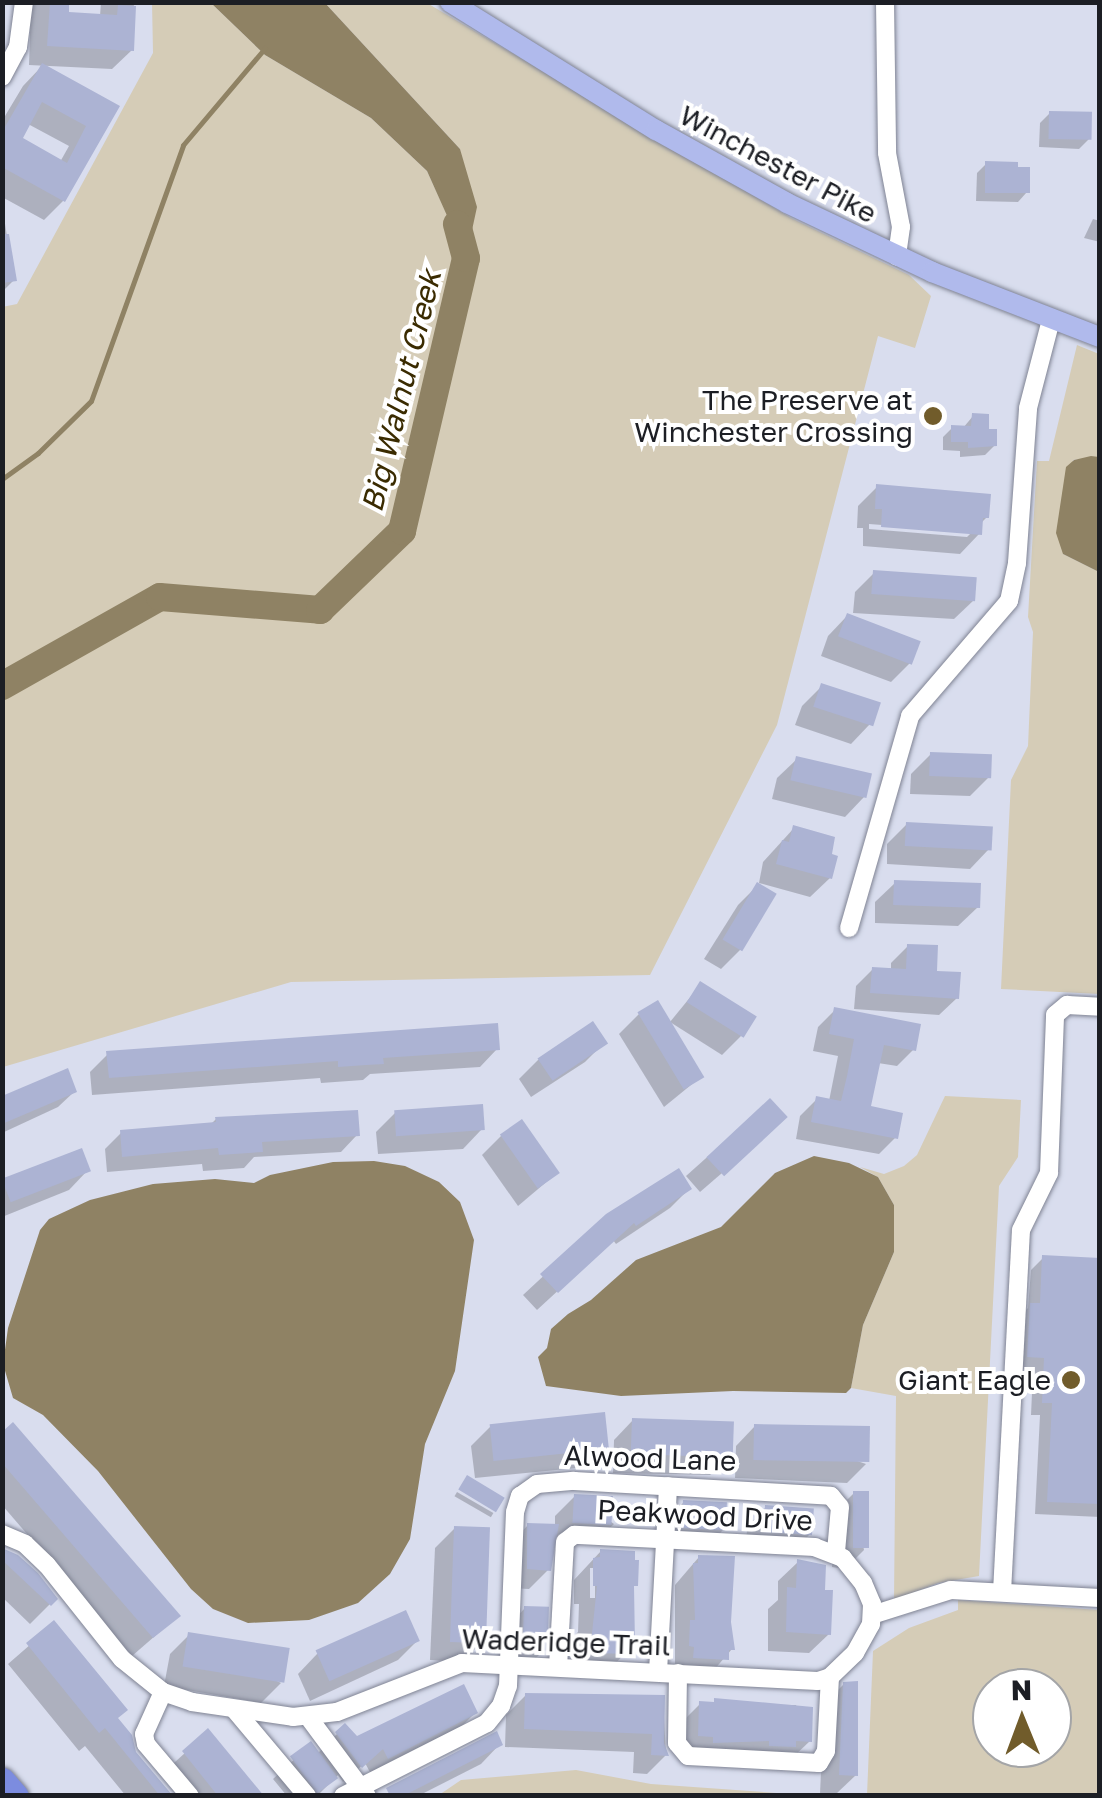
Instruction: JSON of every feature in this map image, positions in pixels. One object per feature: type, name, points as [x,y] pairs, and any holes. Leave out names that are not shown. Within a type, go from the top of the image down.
[{"type":"highway","points":[[2,1780],[16,1796]]},
{"type":"main road","name":"Winchester Pike","points":[[450,2],[702,158],[897,257],[1100,337]]},
{"type":"street","points":[[2,77],[18,47],[24,2]]},
{"type":"street","points":[[885,2],[887,153],[901,227],[897,257]]},
{"type":"street","points":[[850,928],[910,716],[1009,600],[1018,562],[1028,408],[1052,320]]},
{"type":"street","points":[[1002,1592],[1022,1230],[1049,1173],[1055,1014],[1067,1005],[1100,1007]]},
{"type":"street","name":"Alwood Lane","points":[[508,1665],[515,1512],[520,1496],[550,1480],[831,1496],[840,1507],[836,1552]]},
{"type":"street","points":[[658,1672],[668,1486]]},
{"type":"street","name":"Waderidge Trail","points":[[2,1534],[25,1544],[122,1660],[163,1692],[234,1709],[310,1718],[350,1707],[452,1664],[818,1681],[830,1677]]},
{"type":"street","name":"Peakwood Drive","points":[[558,1668],[568,1537],[780,1544],[836,1552],[863,1583],[872,1614]]},
{"type":"street","points":[[678,1673],[677,1743],[688,1756],[819,1763],[826,1751],[830,1677],[856,1653],[872,1614],[942,1591],[1100,1598]]},
{"type":"street","points":[[310,1718],[356,1792],[488,1723],[501,1706],[508,1665]]},
{"type":"street","points":[[163,1692],[144,1734],[146,1744],[190,1796]]},
{"type":"street","points":[[234,1709],[306,1796]]},
{"type":"shaded area","points":[[152,2],[211,3],[265,55],[371,118],[427,171],[466,256],[460,149],[325,3],[427,3],[791,218],[909,275],[931,296],[915,348],[878,336],[777,725],[650,975],[291,982],[3,1067],[2,307],[17,304],[153,53]]},
{"type":"shaded area","points":[[211,3],[325,3],[460,149],[477,207],[466,258],[427,171],[371,118],[265,55]]},
{"type":"shaded area","points":[[1077,345],[1099,354],[1099,457],[1073,460],[1063,554],[1099,572],[1099,994],[1001,989],[1011,780],[1028,746],[1033,632],[1028,617],[1037,461],[1049,461]]},
{"type":"shaded area","points":[[1099,457],[1099,572],[1063,554],[1056,533],[1066,467],[1074,460]]},
{"type":"shaded area","points":[[945,1096],[1021,1100],[1018,1157],[999,1186],[979,1576],[938,1583],[894,1600],[896,1396],[851,1388],[863,1325],[894,1252],[894,1205],[878,1177],[860,1167],[884,1174],[904,1166],[917,1155]]},
{"type":"shaded area","points":[[814,1156],[849,1163],[878,1177],[894,1205],[894,1252],[863,1325],[851,1388],[846,1393],[733,1391],[621,1396],[546,1386],[538,1357],[547,1348],[551,1329],[568,1314],[591,1300],[636,1260],[721,1227],[775,1173]]},
{"type":"shaded area","points":[[374,1161],[405,1166],[439,1182],[460,1202],[474,1240],[455,1371],[425,1444],[410,1539],[390,1574],[358,1603],[309,1620],[248,1623],[213,1609],[191,1589],[98,1471],[43,1415],[13,1398],[3,1364],[8,1328],[40,1230],[49,1219],[90,1200],[153,1184],[215,1179],[254,1183],[270,1175],[333,1162]]},
{"type":"shaded area","points":[[958,1600],[1099,1610],[1099,1795],[867,1795],[873,1651],[909,1628],[958,1610]]},
{"type":"shaded area","points":[[576,1770],[651,1784],[806,1795],[439,1795],[461,1780]]},
{"type":"building","points":[[50,2],[69,3],[69,12],[117,15],[118,5],[136,6],[134,51],[47,46]]},
{"type":"building","points":[[42,63],[120,106],[65,202],[2,167],[2,132]],"holes":[[[42,102],[86,126],[67,163],[23,138]]]},
{"type":"building","points":[[1049,111],[1092,112],[1092,140],[1049,139]]},
{"type":"building","points":[[985,161],[1018,162],[1018,167],[1030,167],[1030,193],[985,193]]},
{"type":"building","points":[[2,234],[9,234],[17,281],[2,283]]},
{"type":"building","points":[[972,413],[989,414],[989,429],[997,429],[997,446],[968,448],[968,442],[951,442],[951,425],[971,426]]},
{"type":"building","points":[[876,484],[991,494],[989,518],[983,518],[982,535],[881,527],[882,509],[875,509]]},
{"type":"building","points":[[873,570],[977,577],[975,601],[871,594]]},
{"type":"building","points":[[847,613],[921,641],[912,665],[838,636]]},
{"type":"building","points":[[821,683],[881,702],[873,726],[813,707]]},
{"type":"building","points":[[930,752],[992,754],[991,778],[929,776]]},
{"type":"building","points":[[796,756],[872,774],[866,798],[790,780]]},
{"type":"building","points":[[906,822],[993,827],[992,851],[905,846]]},
{"type":"building","points":[[793,825],[835,837],[832,854],[838,856],[832,879],[776,864],[782,840],[789,842]]},
{"type":"building","points":[[894,880],[981,883],[980,908],[893,905]]},
{"type":"building","points":[[757,882],[777,894],[742,951],[722,939]]},
{"type":"building","points":[[907,944],[938,945],[937,971],[961,972],[959,999],[870,993],[872,967],[906,969]]},
{"type":"building","points":[[700,981],[757,1017],[744,1038],[687,1002]]},
{"type":"building","points":[[658,1000],[704,1077],[684,1090],[637,1012]]},
{"type":"building","points":[[834,1007],[921,1024],[916,1051],[884,1045],[871,1106],[903,1113],[898,1139],[811,1122],[816,1096],[841,1101],[847,1076],[854,1039],[829,1034]]},
{"type":"building","points":[[593,1021],[608,1043],[553,1081],[537,1058]]},
{"type":"building","points":[[498,1023],[500,1050],[383,1058],[384,1064],[338,1067],[338,1061],[109,1078],[106,1051]]},
{"type":"building","points":[[68,1068],[77,1092],[2,1124],[2,1096]]},
{"type":"building","points":[[770,1098],[788,1117],[724,1176],[706,1157]]},
{"type":"building","points":[[483,1104],[485,1130],[396,1136],[394,1110]]},
{"type":"building","points":[[358,1110],[360,1136],[262,1142],[263,1152],[219,1155],[218,1148],[122,1157],[120,1130],[216,1122],[215,1117]]},
{"type":"building","points":[[522,1119],[560,1173],[538,1189],[500,1134]]},
{"type":"building","points":[[82,1148],[91,1171],[11,1202],[2,1179]]},
{"type":"building","points":[[679,1168],[692,1189],[636,1226],[634,1223],[558,1293],[540,1274],[606,1214]]},
{"type":"building","name":"Giant Eagle","points":[[1042,1255],[1100,1258],[1100,1504],[1047,1502],[1052,1403],[1042,1403],[1044,1358],[1027,1357],[1030,1303],[1040,1303]]},
{"type":"building","points":[[605,1412],[609,1449],[494,1461],[490,1424]]},
{"type":"building","points":[[632,1418],[734,1422],[733,1458],[631,1454]]},
{"type":"building","points":[[13,1422],[181,1616],[153,1638],[2,1463],[2,1432]]},
{"type":"building","points":[[754,1424],[870,1426],[869,1462],[753,1460]]},
{"type":"building","points":[[467,1475],[505,1498],[496,1512],[458,1490]]},
{"type":"building","points":[[853,1491],[869,1491],[869,1548],[853,1548]]},
{"type":"building","points":[[574,1494],[613,1496],[611,1525],[572,1523]]},
{"type":"building","points":[[683,1500],[727,1502],[725,1530],[682,1528]]},
{"type":"building","points":[[765,1505],[814,1508],[812,1535],[763,1532]]},
{"type":"building","points":[[527,1523],[559,1524],[551,1571],[527,1569]]},
{"type":"building","points":[[454,1526],[490,1527],[486,1643],[450,1642]]},
{"type":"building","points":[[2,1548],[18,1555],[38,1573],[58,1599],[51,1606],[2,1560]]},
{"type":"building","points":[[600,1549],[635,1551],[635,1560],[639,1560],[638,1586],[634,1586],[635,1645],[630,1645],[630,1654],[595,1653],[595,1643],[591,1643],[597,1586],[593,1586],[593,1558],[600,1557]]},
{"type":"building","points":[[698,1555],[735,1556],[731,1622],[735,1650],[729,1650],[729,1660],[693,1658],[694,1647],[689,1646],[690,1620],[695,1620],[693,1563],[698,1563]]},
{"type":"building","points":[[797,1559],[826,1565],[825,1590],[833,1590],[831,1635],[786,1632],[787,1587],[796,1588]]},
{"type":"building","points":[[524,1606],[549,1607],[547,1651],[522,1650]]},
{"type":"building","points":[[406,1610],[420,1641],[329,1681],[316,1650]]},
{"type":"building","points":[[54,1620],[128,1710],[118,1718],[132,1735],[136,1752],[173,1796],[160,1796],[105,1728],[99,1733],[26,1643]]},
{"type":"building","points":[[188,1632],[290,1648],[284,1683],[183,1667]]},
{"type":"building","points":[[858,1681],[858,1776],[839,1775],[843,1682]]},
{"type":"building","points":[[464,1684],[478,1713],[388,1759],[383,1749],[362,1768],[335,1732],[345,1723],[357,1736]]},
{"type":"building","points":[[525,1693],[665,1695],[664,1743],[669,1756],[651,1755],[652,1734],[524,1729]]},
{"type":"building","points":[[714,1698],[813,1707],[812,1742],[796,1741],[796,1747],[769,1746],[769,1741],[713,1743],[713,1737],[698,1736],[699,1701],[714,1702]]},
{"type":"building","points":[[208,1728],[264,1796],[218,1796],[182,1751]]},
{"type":"building","points":[[497,1731],[503,1745],[403,1796],[390,1796],[386,1788]]},
{"type":"building","points":[[311,1741],[338,1778],[317,1793],[290,1756]]},
{"type":"waterway","points":[[2,479],[38,453],[91,401],[183,145],[265,48]]},
{"type":"waterway","name":"Big Walnut Creek","points":[[2,686],[160,597],[320,610],[402,531],[466,258],[457,224]]},
{"type":"place","name":"The Preserve at Winchester Crossing","points":[[933,416]]},
{"type":"place","name":"Giant Eagle","points":[[1071,1380]]}]
